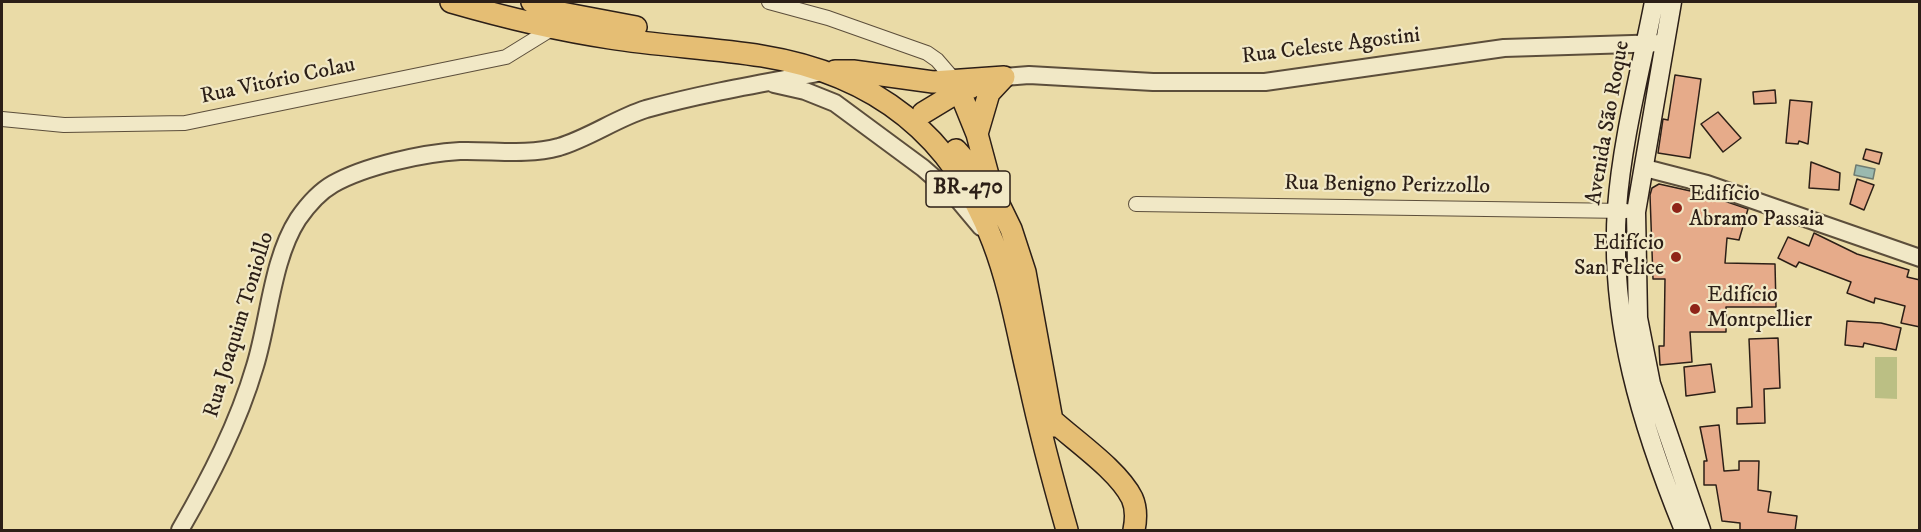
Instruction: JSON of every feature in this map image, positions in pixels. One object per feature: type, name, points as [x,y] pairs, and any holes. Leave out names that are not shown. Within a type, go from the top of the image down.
[{"type":"highway","points":[[451,2],[519,21],[553,27]]},
{"type":"highway","name":"BR-470","points":[[501,2],[553,27],[611,38],[762,56],[827,72],[880,97],[914,123],[954,165],[971,193],[993,241],[1005,276],[1043,445],[1067,531]]},
{"type":"highway","name":"BR-470","points":[[532,2],[552,11],[624,26],[765,42],[812,53],[853,70],[892,91],[923,113],[992,190],[1011,229],[1025,272],[1051,419],[1081,531]]},
{"type":"highway","points":[[827,72],[853,70],[959,86],[1004,77]]},
{"type":"highway","points":[[977,134],[989,93],[1004,77]]},
{"type":"highway","points":[[923,113],[959,86]]},
{"type":"highway","points":[[959,86],[977,134],[992,190]]},
{"type":"highway","points":[[1051,419],[1119,480],[1133,499],[1137,517],[1134,531]]},
{"type":"main road","name":"Avenida São Roque","points":[[1654,2],[1655,44],[1645,168],[1636,212],[1638,318],[1651,384],[1701,531]]},
{"type":"main road","name":"Avenida São Roque","points":[[1672,2],[1655,44],[1617,203],[1620,318],[1628,365],[1646,429],[1684,531]]},
{"type":"main road","points":[[1617,203],[1630,179],[1645,168]]},
{"type":"street","points":[[769,2],[828,18],[927,54],[937,60],[959,86]]},
{"type":"street","name":"Rua Vitório Colau","points":[[2,119],[64,125],[185,123],[506,57],[553,27]]},
{"type":"street","name":"Rua Celeste Agostini","points":[[1004,77],[1029,75],[1142,82],[1265,82],[1504,48],[1655,44]]},
{"type":"street","points":[[765,82],[827,72]]},
{"type":"street","name":"Rua Joaquim Toniollo","points":[[180,531],[217,465],[255,368],[286,243],[297,220],[310,203],[332,185],[357,173],[430,154],[460,151],[522,153],[558,147],[604,130],[644,110],[765,82],[805,91],[835,103],[931,175],[955,196],[993,241]]},
{"type":"street","points":[[1645,168],[1707,183],[1920,258]]},
{"type":"street","name":"Rua Benigno Perizzollo","points":[[1136,204],[1617,203],[1636,212]]},
{"type":"green space","points":[[1875,357],[1897,357],[1897,399],[1875,398]]},
{"type":"water","points":[[1856,165],[1875,169],[1873,179],[1854,175]]},
{"type":"building","points":[[1675,75],[1701,79],[1690,158],[1658,153],[1663,119],[1668,120]]},
{"type":"building","points":[[1775,90],[1776,103],[1754,104],[1753,92]]},
{"type":"building","points":[[1790,100],[1812,102],[1808,144],[1799,141],[1798,144],[1786,143]]},
{"type":"building","points":[[1718,112],[1741,138],[1723,152],[1701,124]]},
{"type":"building","points":[[1866,149],[1882,153],[1879,164],[1863,159]]},
{"type":"building","points":[[1811,162],[1840,173],[1839,190],[1809,188]]},
{"type":"building","points":[[1857,179],[1874,185],[1864,210],[1850,204]]},
{"type":"building","points":[[1659,184],[1704,194],[1748,209],[1739,240],[1727,238],[1725,263],[1775,264],[1776,307],[1726,307],[1726,332],[1690,332],[1692,362],[1660,365],[1659,346],[1664,346],[1665,279],[1653,279],[1650,195],[1652,188]]},
{"type":"building","points":[[1814,233],[1857,254],[1909,270],[1907,277],[1920,280],[1920,327],[1901,323],[1905,306],[1875,298],[1874,303],[1847,293],[1851,282],[1799,262],[1796,267],[1778,258],[1788,237],[1809,246]]},
{"type":"building","points":[[1847,321],[1881,323],[1901,328],[1896,350],[1864,343],[1863,347],[1845,345]]},
{"type":"building","points":[[1778,338],[1780,388],[1764,389],[1765,423],[1737,424],[1737,408],[1752,407],[1749,339]]},
{"type":"building","points":[[1711,364],[1715,392],[1686,396],[1684,367]]},
{"type":"building","points":[[1719,425],[1724,471],[1739,470],[1739,461],[1759,461],[1758,490],[1771,492],[1768,512],[1797,516],[1795,531],[1740,531],[1740,523],[1722,521],[1716,485],[1704,485],[1704,461],[1707,461],[1700,427]]},
{"type":"place","name":"Edifício Abramo Passaia","points":[[1677,208]]},
{"type":"place","name":"Edifício San Felice","points":[[1676,257]]},
{"type":"place","name":"Edifício Montpellier","points":[[1695,309]]}]
